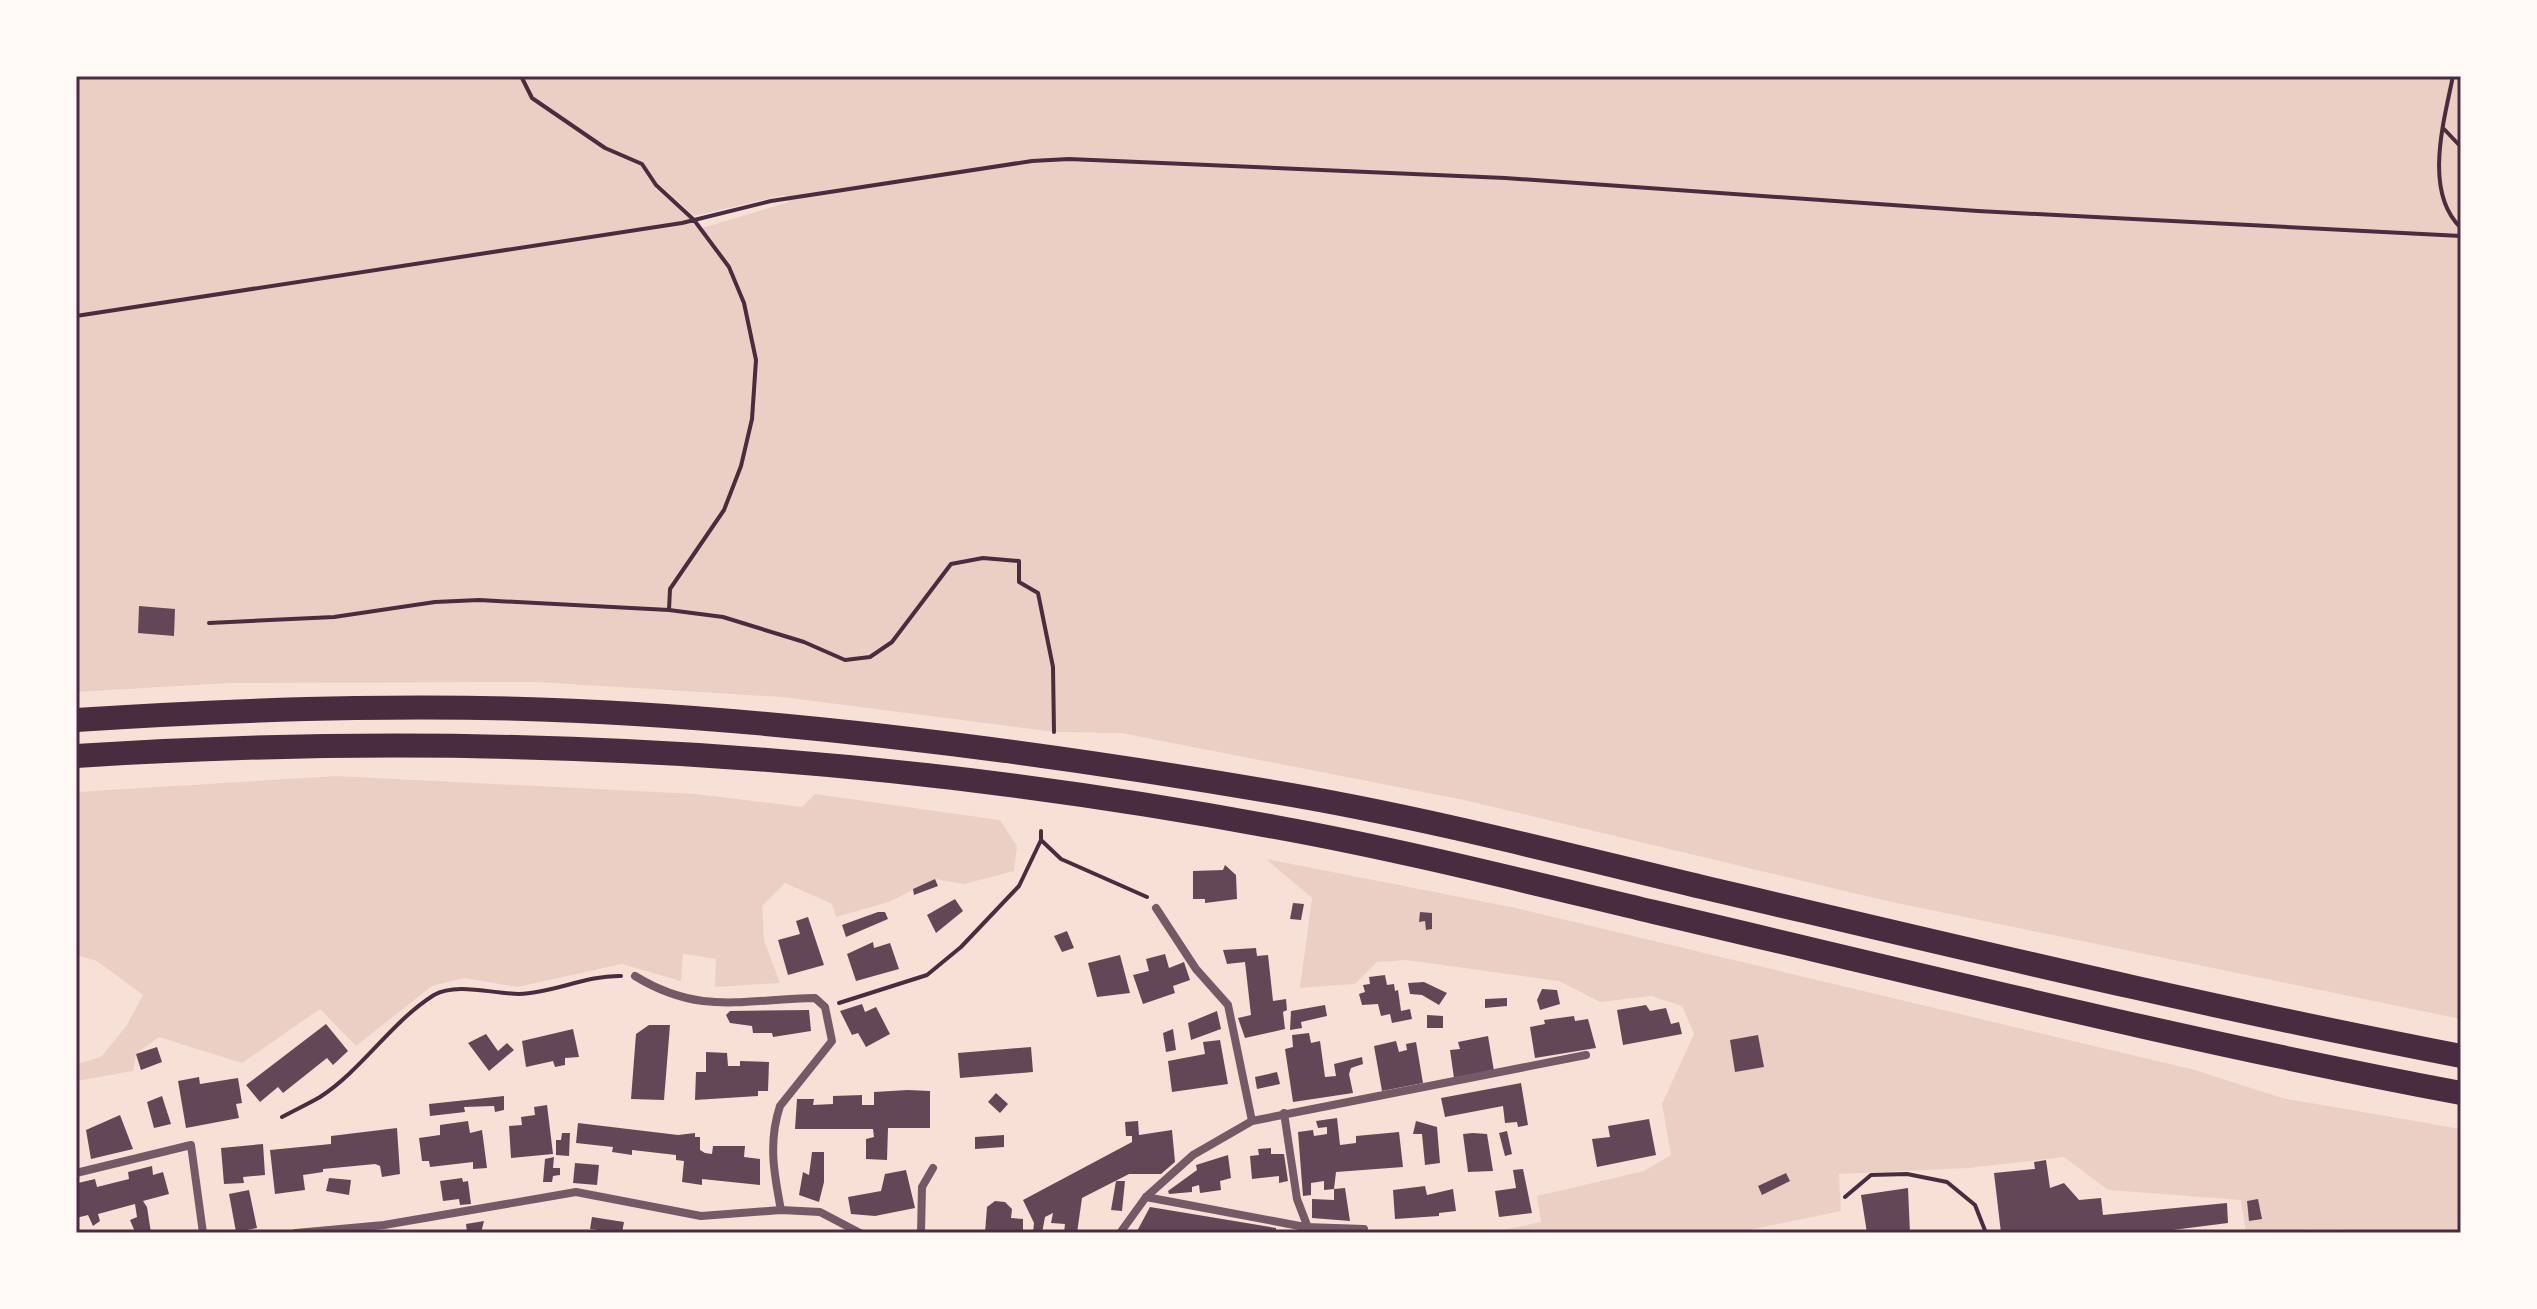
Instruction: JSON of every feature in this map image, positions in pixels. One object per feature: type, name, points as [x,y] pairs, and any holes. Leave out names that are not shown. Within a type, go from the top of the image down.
[{"type":"highway","points":[[76,720],[337,709],[480,708],[634,714],[790,727],[1101,765],[1278,792],[1460,830],[2191,1000],[2461,1056]]},
{"type":"highway","points":[[76,756],[322,745],[478,744],[631,750],[788,762],[1096,799],[1274,827],[1455,865],[2184,1035],[2461,1093]]},
{"type":"street","points":[[1156,908],[1196,969],[1228,1005],[1252,1121]]},
{"type":"street","points":[[635,976],[663,994],[683,1001],[727,1003],[815,998],[825,1007],[832,1041],[780,1106],[776,1119],[771,1168],[781,1210]]},
{"type":"street","points":[[1120,1233],[1146,1197],[1193,1155],[1252,1121],[1586,1055]]},
{"type":"street","points":[[1284,1113],[1297,1199],[1308,1230]]},
{"type":"street","points":[[76,1173],[191,1145],[203,1233]]},
{"type":"street","points":[[921,1233],[922,1187],[933,1168]]},
{"type":"street","points":[[296,1233],[384,1225],[576,1192],[701,1216],[781,1210],[820,1212],[860,1233]]},
{"type":"street","points":[[1146,1197],[1308,1230],[1364,1229]]},
{"type":"path","points":[[521,76],[532,98],[605,148],[642,164],[656,185],[694,220],[729,267],[744,303],[756,360],[752,419],[741,466],[724,510],[670,589],[669,610]]},
{"type":"path","points":[[2453,76],[2439,178],[2443,202],[2461,228]]},
{"type":"path","points":[[2444,129],[2461,147]]},
{"type":"path","points":[[76,316],[694,220],[771,201],[1016,163],[1069,159],[1505,178],[1978,211],[2461,236]]},
{"type":"path","points":[[209,623],[334,617],[435,602],[479,600],[669,610],[723,617],[804,642],[845,660],[870,657],[892,642],[951,564],[983,558],[1019,561],[1019,582],[1038,593],[1053,667],[1054,732]]},
{"type":"path","points":[[825,1007],[927,975],[961,947],[1019,886],[1041,840],[1041,831]]},
{"type":"path","points":[[1041,840],[1061,859],[1142,892],[1156,908]]},
{"type":"path","points":[[282,1117],[322,1096],[414,1010],[438,993],[461,989],[523,994],[565,988],[604,975],[635,976]]},
{"type":"path","points":[[1845,1197],[1871,1175],[1907,1174],[1947,1182],[1975,1205],[1986,1233]]},
{"type":"shaded area","points":[[76,76],[2461,76],[2461,1019],[1887,901],[1464,800],[1121,733],[1054,732],[782,697],[536,682],[231,683],[76,692]],"holes":[[[659,184],[694,216],[784,195],[789,202],[702,228],[655,188]]]},
{"type":"shaded area","points":[[336,776],[696,794],[802,807],[815,794],[1000,820],[1017,846],[1014,871],[964,884],[935,879],[889,902],[836,917],[832,904],[785,883],[762,906],[764,940],[780,983],[715,987],[716,959],[683,954],[681,981],[622,964],[517,987],[464,978],[432,986],[356,1046],[320,1009],[242,1063],[159,1037],[136,1054],[133,1071],[76,1081],[76,1064],[101,1057],[127,1025],[143,995],[97,961],[76,955],[76,792]]},
{"type":"shaded area","points":[[1266,859],[1511,907],[2195,1070],[2282,1098],[2461,1129],[2461,1233],[2320,1229],[2246,1233],[2241,1200],[2108,1190],[2064,1157],[1969,1168],[1839,1174],[1841,1211],[1734,1233],[1489,1233],[1541,1222],[1537,1196],[1644,1171],[1671,1155],[1662,1104],[1694,1034],[1682,1006],[1651,996],[1600,1002],[1559,981],[1406,960],[1377,962],[1355,984],[1300,988],[1312,898]]},
{"type":"building","points":[[139,606],[175,609],[174,636],[138,633]]},
{"type":"building","points":[[1225,865],[1236,875],[1237,899],[1205,903],[1205,899],[1193,899],[1193,871],[1223,870]]},
{"type":"building","points":[[935,879],[938,886],[914,895],[913,889]]},
{"type":"building","points":[[955,899],[963,911],[936,933],[927,915]]},
{"type":"building","points":[[1293,903],[1304,904],[1301,920],[1290,919]]},
{"type":"building","points":[[885,912],[888,919],[846,937],[842,925]]},
{"type":"building","points":[[1420,912],[1432,913],[1432,929],[1426,930],[1425,921],[1419,922]]},
{"type":"building","points":[[808,917],[824,965],[788,975],[778,940],[800,934],[796,921]]},
{"type":"building","points":[[1067,931],[1074,948],[1062,952],[1054,936]]},
{"type":"building","points":[[873,942],[874,948],[890,943],[899,969],[856,981],[847,954]]},
{"type":"building","points":[[1256,948],[1257,956],[1268,955],[1273,1001],[1286,999],[1287,1010],[1283,1012],[1285,1029],[1245,1038],[1238,1018],[1251,1015],[1245,962],[1227,964],[1223,950]]},
{"type":"building","points":[[1165,954],[1169,968],[1184,962],[1190,980],[1173,986],[1175,993],[1143,1004],[1133,975],[1149,971],[1146,959]]},
{"type":"building","points":[[1120,955],[1130,993],[1097,997],[1088,963]]},
{"type":"building","points":[[1385,975],[1387,985],[1394,984],[1395,991],[1398,990],[1401,1011],[1410,1009],[1412,1019],[1392,1023],[1390,1014],[1381,1016],[1378,1004],[1362,1005],[1359,994],[1365,992],[1363,985],[1370,984],[1369,977]]},
{"type":"building","points":[[1424,982],[1447,993],[1439,1005],[1422,995],[1410,994],[1408,983]]},
{"type":"building","points":[[1542,989],[1557,990],[1560,1004],[1540,1010],[1537,1000]]},
{"type":"building","points":[[1507,998],[1507,1006],[1485,1008],[1485,999]]},
{"type":"building","points":[[862,1004],[865,1012],[876,1007],[890,1034],[866,1047],[858,1033],[852,1035],[840,1011]]},
{"type":"building","points":[[1325,1005],[1327,1016],[1301,1022],[1302,1028],[1290,1030],[1291,1011]]},
{"type":"building","points":[[1646,1005],[1650,1011],[1666,1008],[1671,1024],[1679,1022],[1682,1034],[1623,1045],[1617,1010]]},
{"type":"building","points":[[809,1010],[811,1031],[773,1037],[772,1033],[753,1033],[752,1026],[730,1023],[726,1015],[730,1011]]},
{"type":"building","points":[[1217,1011],[1221,1029],[1191,1040],[1188,1023]]},
{"type":"building","points":[[1427,1015],[1443,1016],[1443,1028],[1427,1028]]},
{"type":"building","points":[[1574,1016],[1575,1021],[1588,1019],[1596,1048],[1535,1058],[1530,1027],[1545,1024],[1544,1020]]},
{"type":"building","points":[[326,1024],[348,1051],[333,1065],[327,1058],[283,1093],[278,1087],[260,1102],[246,1085]]},
{"type":"building","points":[[649,1025],[670,1025],[664,1100],[631,1099],[636,1034]]},
{"type":"building","points":[[573,1029],[579,1057],[565,1058],[565,1065],[555,1067],[553,1061],[526,1067],[522,1041]]},
{"type":"building","points":[[1173,1029],[1176,1050],[1166,1052],[1163,1033]]},
{"type":"building","points":[[1309,1033],[1311,1043],[1320,1041],[1325,1077],[1336,1076],[1334,1064],[1362,1057],[1363,1064],[1351,1068],[1349,1074],[1353,1093],[1293,1102],[1285,1049],[1293,1047],[1292,1035]]},
{"type":"building","points":[[486,1034],[498,1051],[507,1043],[514,1050],[489,1071],[468,1043]]},
{"type":"building","points":[[1758,1035],[1764,1067],[1735,1072],[1730,1040]]},
{"type":"building","points":[[1488,1036],[1494,1071],[1454,1078],[1450,1050],[1460,1049],[1458,1042]]},
{"type":"building","points":[[1220,1040],[1228,1084],[1172,1092],[1168,1061],[1205,1054],[1203,1042]]},
{"type":"building","points":[[1396,1041],[1399,1052],[1407,1050],[1406,1044],[1416,1042],[1423,1083],[1382,1091],[1374,1046]]},
{"type":"building","points":[[157,1047],[162,1062],[141,1070],[136,1054]]},
{"type":"building","points":[[1031,1047],[1033,1072],[960,1078],[958,1053]]},
{"type":"building","points":[[706,1052],[727,1053],[728,1066],[740,1066],[740,1061],[769,1062],[768,1091],[758,1091],[758,1096],[695,1100],[696,1072],[706,1072]]},
{"type":"building","points":[[1277,1072],[1280,1084],[1257,1089],[1255,1077]]},
{"type":"building","points":[[199,1077],[200,1084],[238,1078],[242,1103],[236,1104],[239,1118],[186,1128],[178,1081]]},
{"type":"building","points":[[1521,1083],[1528,1125],[1518,1127],[1517,1122],[1505,1123],[1503,1106],[1445,1117],[1441,1098]]},
{"type":"building","points":[[930,1091],[930,1128],[888,1128],[887,1160],[866,1159],[866,1139],[874,1137],[873,1129],[795,1129],[797,1099],[814,1099],[813,1105],[833,1104],[833,1096],[862,1095],[862,1105],[874,1105],[874,1092]]},
{"type":"building","points":[[996,1093],[1008,1104],[1000,1113],[988,1102]]},
{"type":"building","points":[[162,1096],[171,1124],[154,1128],[147,1102]]},
{"type":"building","points":[[504,1096],[504,1110],[495,1112],[494,1106],[464,1107],[465,1112],[430,1116],[429,1104]]},
{"type":"building","points":[[547,1105],[553,1154],[511,1158],[509,1126],[522,1125],[521,1117],[535,1115],[534,1107]]},
{"type":"building","points":[[120,1115],[133,1149],[91,1159],[86,1130]]},
{"type":"building","points":[[1337,1118],[1340,1145],[1356,1143],[1356,1136],[1399,1132],[1403,1167],[1336,1172],[1334,1189],[1324,1190],[1324,1181],[1311,1183],[1311,1195],[1303,1196],[1298,1132],[1313,1130],[1314,1136],[1327,1134],[1327,1127],[1318,1128],[1316,1121]]},
{"type":"building","points":[[1649,1119],[1656,1155],[1597,1167],[1592,1139],[1610,1137],[1608,1126]]},
{"type":"building","points":[[468,1121],[470,1133],[482,1130],[487,1168],[473,1169],[473,1162],[430,1167],[429,1161],[422,1161],[419,1138],[440,1135],[440,1125]]},
{"type":"building","points":[[1138,1121],[1139,1135],[1172,1130],[1175,1162],[1161,1174],[1129,1174],[1082,1198],[1077,1233],[1064,1233],[1065,1224],[1051,1223],[1053,1213],[1045,1217],[1042,1233],[1033,1233],[1034,1223],[1023,1200],[1132,1142],[1132,1136],[1126,1136],[1125,1122]]},
{"type":"building","points":[[1416,1121],[1437,1127],[1440,1163],[1425,1165],[1422,1134],[1413,1134]]},
{"type":"building","points":[[578,1123],[678,1135],[695,1133],[695,1137],[700,1137],[700,1150],[712,1154],[713,1146],[745,1146],[744,1157],[760,1159],[760,1185],[702,1179],[702,1185],[682,1182],[684,1161],[676,1160],[676,1155],[632,1150],[632,1155],[612,1152],[613,1147],[576,1143]]},
{"type":"building","points":[[397,1128],[400,1174],[382,1177],[380,1166],[375,1164],[323,1169],[323,1172],[303,1175],[305,1190],[275,1194],[270,1150],[331,1144],[331,1136]]},
{"type":"building","points":[[1507,1131],[1512,1154],[1505,1156],[1499,1133]]},
{"type":"building","points":[[562,1133],[570,1133],[569,1156],[556,1155],[556,1140],[561,1140]]},
{"type":"building","points":[[1463,1134],[1487,1134],[1493,1171],[1468,1172]]},
{"type":"building","points":[[1004,1135],[1004,1147],[975,1149],[975,1137]]},
{"type":"building","points":[[263,1144],[265,1175],[243,1177],[244,1183],[224,1184],[221,1148]]},
{"type":"building","points":[[1271,1148],[1271,1154],[1284,1154],[1288,1181],[1279,1183],[1279,1176],[1252,1179],[1250,1156],[1259,1155],[1258,1149]]},
{"type":"building","points":[[812,1152],[824,1152],[824,1182],[819,1202],[799,1195],[803,1172],[809,1175]]},
{"type":"building","points":[[1228,1155],[1231,1178],[1220,1181],[1221,1190],[1200,1193],[1199,1185],[1192,1187],[1192,1192],[1169,1194],[1168,1191],[1197,1170],[1196,1165]]},
{"type":"building","points":[[554,1157],[553,1168],[560,1168],[560,1175],[553,1176],[552,1182],[543,1182],[545,1159]]},
{"type":"building","points":[[2046,1160],[2050,1188],[2064,1183],[2079,1200],[2101,1198],[2103,1215],[2227,1203],[2228,1223],[2149,1233],[2001,1233],[1994,1173],[2035,1169],[2034,1162]]},
{"type":"building","points":[[575,1163],[599,1165],[597,1185],[573,1183]]},
{"type":"building","points":[[152,1166],[153,1175],[163,1172],[169,1194],[143,1201],[147,1207],[151,1233],[135,1232],[130,1220],[137,1217],[135,1204],[98,1214],[100,1221],[93,1226],[88,1215],[76,1218],[78,1183],[95,1179],[97,1187],[129,1179],[128,1172]]},
{"type":"building","points":[[1523,1169],[1532,1213],[1499,1217],[1495,1191],[1516,1188],[1513,1170]]},
{"type":"building","points":[[906,1170],[915,1208],[875,1216],[851,1214],[848,1197],[881,1191],[885,1174]]},
{"type":"building","points":[[1786,1173],[1790,1181],[1762,1195],[1758,1186]]},
{"type":"building","points":[[329,1178],[351,1180],[349,1195],[326,1191]]},
{"type":"building","points":[[462,1178],[463,1182],[468,1181],[471,1204],[460,1205],[459,1199],[443,1201],[440,1181]]},
{"type":"building","points":[[1116,1181],[1125,1181],[1122,1211],[1111,1210]]},
{"type":"building","points":[[1425,1186],[1427,1195],[1453,1189],[1456,1211],[1439,1213],[1439,1216],[1395,1219],[1393,1190]]},
{"type":"building","points":[[1345,1188],[1350,1221],[1312,1218],[1312,1199],[1334,1200],[1334,1189]]},
{"type":"building","points":[[1908,1188],[1910,1233],[1867,1233],[1861,1195]]},
{"type":"building","points":[[249,1190],[257,1228],[236,1232],[229,1194]]},
{"type":"building","points":[[2258,1199],[2262,1219],[2249,1221],[2247,1201]]},
{"type":"building","points":[[995,1201],[1005,1202],[1012,1209],[1011,1218],[1023,1219],[1023,1233],[985,1233],[987,1207]]},
{"type":"building","points":[[1150,1207],[1276,1228],[1276,1233],[1136,1233]]},
{"type":"building","points":[[592,1217],[624,1222],[622,1233],[590,1229]]},
{"type":"building","points":[[484,1221],[481,1233],[467,1233],[466,1224]]}]
